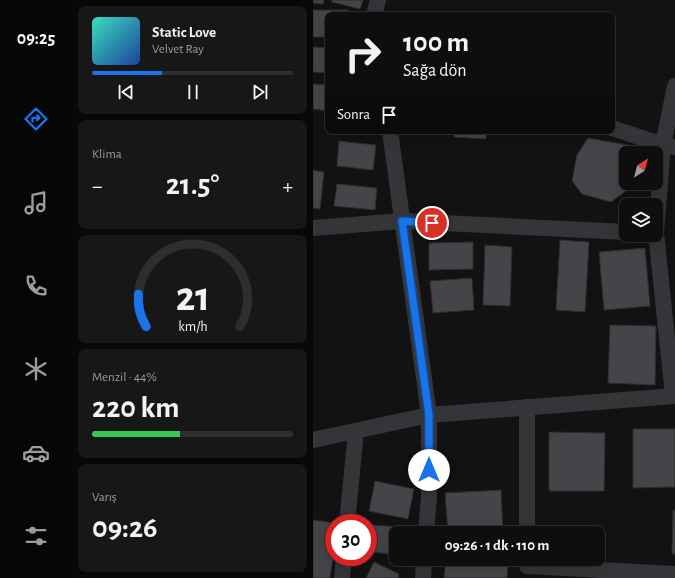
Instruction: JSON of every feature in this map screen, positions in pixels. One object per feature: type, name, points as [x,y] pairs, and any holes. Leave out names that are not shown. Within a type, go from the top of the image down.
[{"type":"street","points":[[375,12],[378,0]]},
{"type":"street","points":[[661,198],[669,146],[675,86]]},
{"type":"street","points":[[615,129],[669,146]]},
{"type":"street","points":[[390,134],[429,415],[429,497],[427,526]]},
{"type":"street","points":[[313,228],[402,221],[619,232]]},
{"type":"street","points":[[313,440],[429,415],[674,396],[657,242]]},
{"type":"street","points":[[527,407],[527,526]]},
{"type":"street","points":[[348,514],[356,431]]},
{"type":"street","points":[[342,578],[343,566]]},
{"type":"street","points":[[423,578],[424,566]]},
{"type":"street","points":[[526,568],[675,574]]},
{"type":"building","points":[[313,0],[324,0],[323,4],[313,3]]},
{"type":"building","points":[[332,0],[363,0],[360,9],[332,2]]},
{"type":"building","points":[[313,10],[348,10],[348,12],[325,12],[325,37],[313,37]]},
{"type":"building","points":[[313,47],[325,48],[325,73],[313,72]]},
{"type":"building","points":[[313,84],[325,85],[325,111],[313,109]]},
{"type":"building","points":[[454,134],[486,134],[486,139],[454,137]]},
{"type":"building","points":[[588,138],[628,145],[619,146],[619,190],[627,190],[611,202],[582,194],[572,181],[577,155]]},
{"type":"building","points":[[339,141],[376,145],[373,170],[337,166]]},
{"type":"building","points":[[313,170],[324,172],[320,209],[313,208]]},
{"type":"building","points":[[337,184],[377,188],[375,210],[334,206]]},
{"type":"building","points":[[560,240],[589,242],[585,312],[556,310]]},
{"type":"building","points":[[473,242],[473,269],[429,270],[429,243]]},
{"type":"building","points":[[485,245],[512,247],[510,306],[483,305]]},
{"type":"building","points":[[645,248],[650,306],[604,310],[599,252]]},
{"type":"building","points":[[472,278],[474,310],[433,313],[430,281]]},
{"type":"building","points":[[610,325],[656,326],[655,385],[608,383]]},
{"type":"building","points":[[633,429],[675,429],[675,487],[633,488]]},
{"type":"building","points":[[549,432],[605,433],[604,491],[549,491]]},
{"type":"building","points":[[375,481],[414,489],[408,519],[369,511]]},
{"type":"building","points":[[501,490],[503,526],[447,526],[445,493]]},
{"type":"building","points":[[673,510],[675,510],[675,554],[672,554]]},
{"type":"building","points":[[313,520],[325,522],[325,566],[332,566],[330,578],[313,578]]},
{"type":"building","points":[[377,525],[389,526],[389,554],[377,553]]},
{"type":"building","points":[[377,563],[399,574],[398,578],[366,578],[372,566],[377,566]]},
{"type":"building","points":[[445,566],[508,566],[507,578],[444,578]]},
{"type":"route","points":[[429,470],[429,415],[402,221],[432,223]]}]
